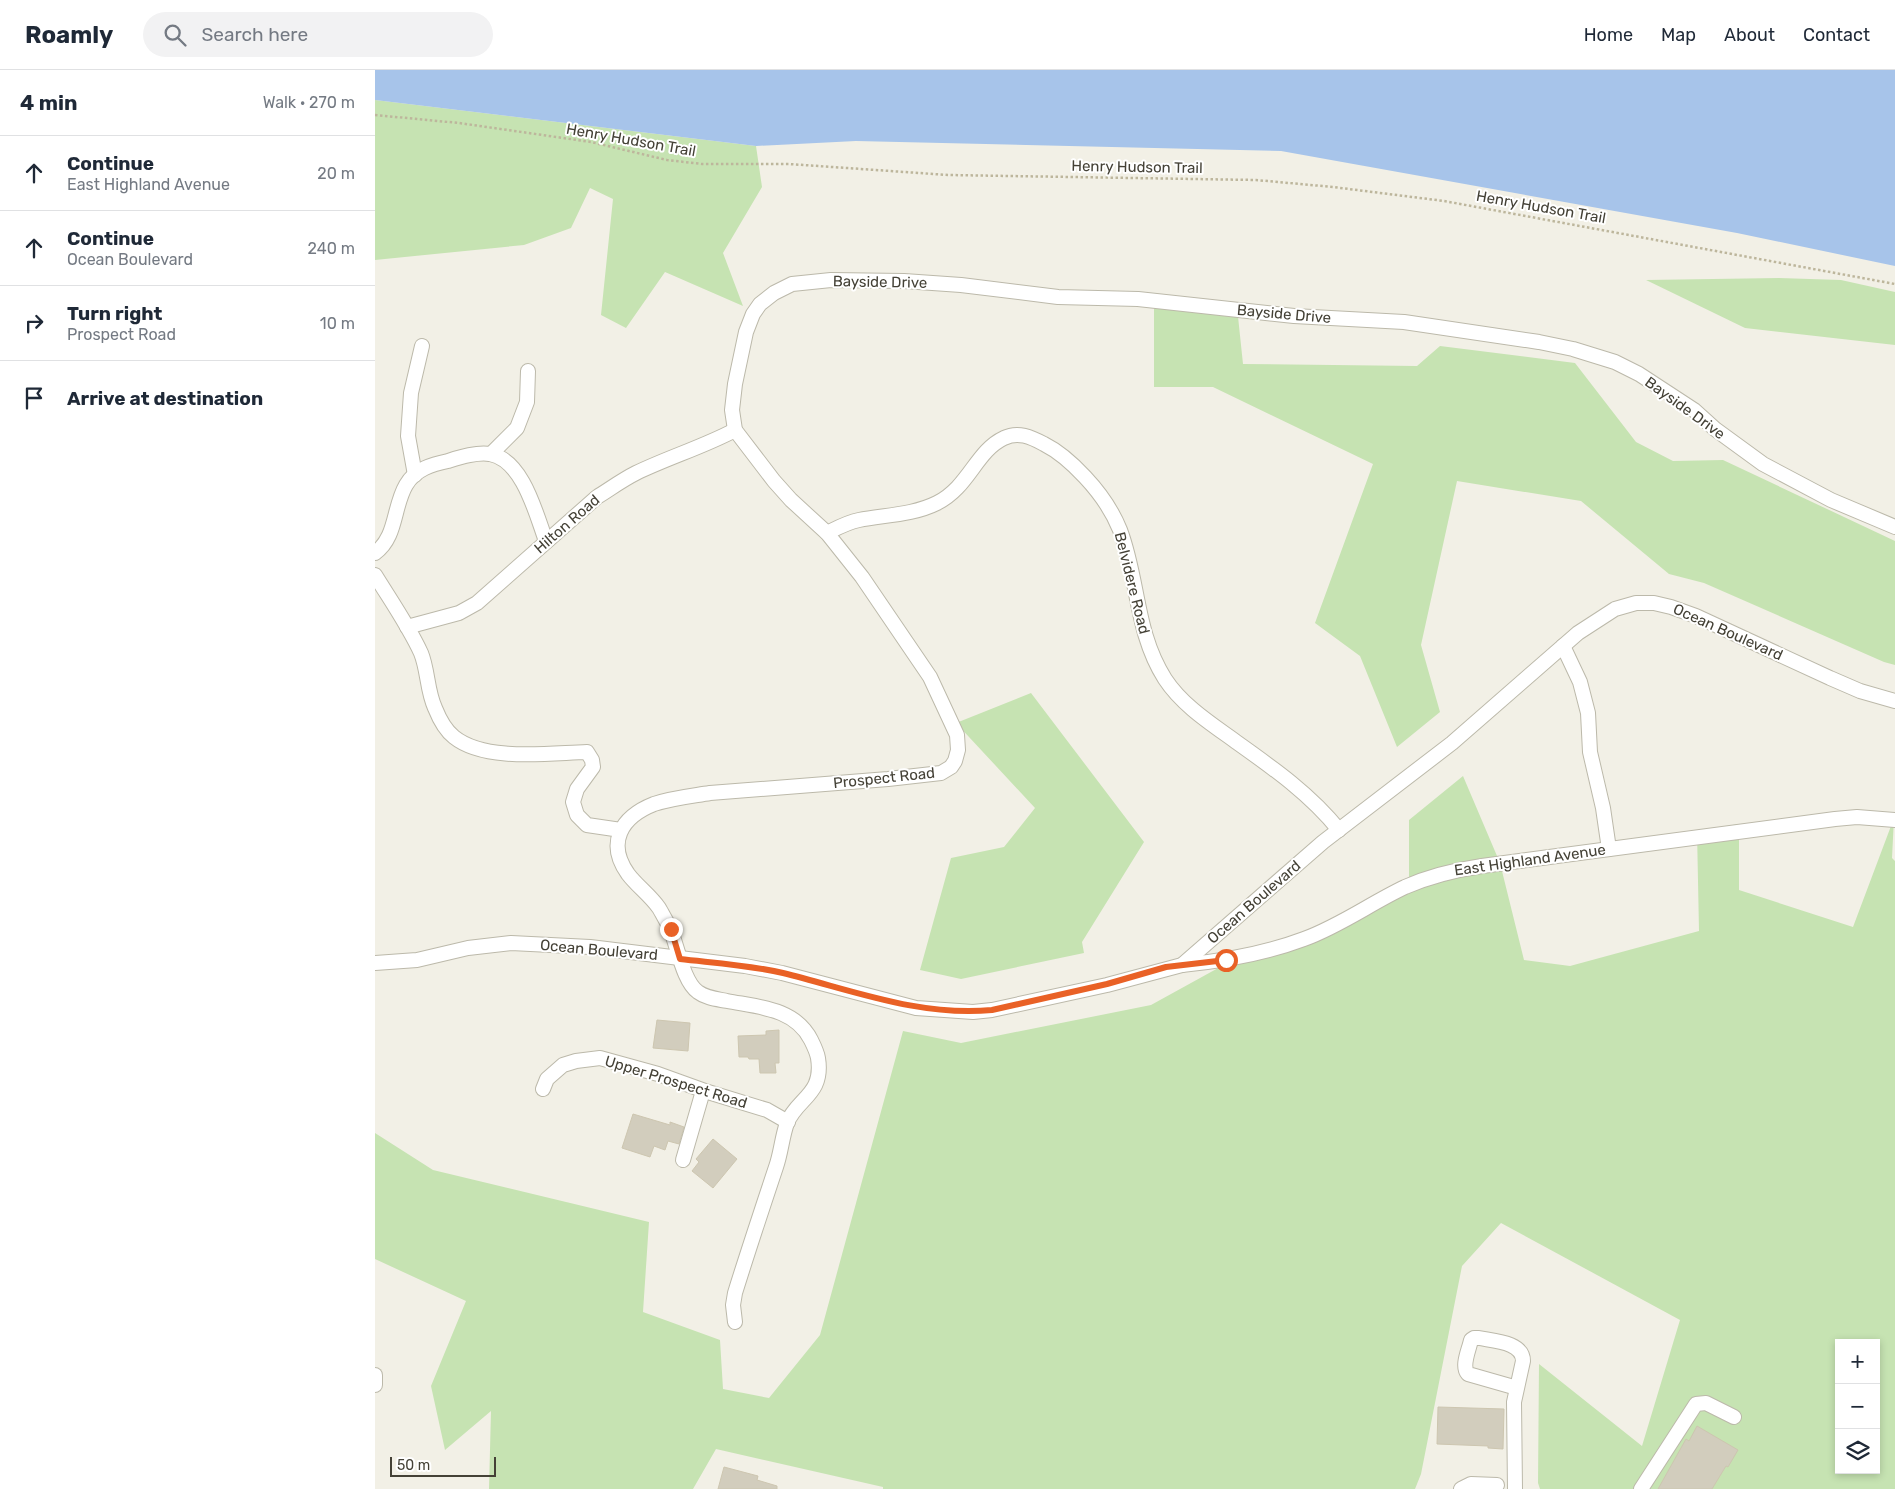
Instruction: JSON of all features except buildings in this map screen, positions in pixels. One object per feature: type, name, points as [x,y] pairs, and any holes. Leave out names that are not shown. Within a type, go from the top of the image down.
[{"type":"street","name":"Bayside Drive","points":[[735,430],[732,410],[735,384],[746,332],[753,314],[760,304],[774,292],[792,284],[831,280],[904,281],[1058,298],[1138,299],[1294,316],[1404,322],[1539,342],[1573,349],[1615,362],[1639,374],[1682,402],[1763,464],[1831,500],[1895,527]]},
{"type":"street","points":[[415,475],[408,436],[411,393],[423,346]]},
{"type":"street","points":[[491,454],[517,428],[527,402],[528,371]]},
{"type":"street","name":"Prospect Road","points":[[621,830],[625,823],[638,812],[654,804],[681,798],[710,793],[941,773],[951,767],[955,761],[958,750],[957,736],[930,677],[862,577],[827,533],[791,500],[774,481],[735,430]]},
{"type":"street","name":"Hilton Road","points":[[407,627],[459,613],[477,603],[597,497],[638,472],[712,443],[735,430]]},
{"type":"street","name":"Belvidere Road","points":[[827,533],[858,520],[921,510],[935,504],[955,491],[986,452],[1004,437],[1019,435],[1031,437],[1053,448],[1072,463],[1096,489],[1113,514],[1127,554],[1144,634],[1150,653],[1166,681],[1196,713],[1282,775],[1323,811],[1339,830]]},
{"type":"street","points":[[375,553],[385,544],[393,527],[407,484],[415,475],[424,468],[443,462],[462,457],[491,454],[512,466],[527,490],[546,541]]},
{"type":"street","points":[[375,575],[396,605],[422,655],[435,708],[447,730],[455,738],[469,746],[488,751],[516,754],[587,752],[592,760],[593,767],[577,789],[573,802],[577,815],[587,824],[621,830],[617,835],[617,846],[622,863],[629,875],[659,908],[671,929],[691,986],[709,998],[777,1010],[789,1015],[807,1032],[817,1051],[819,1070],[815,1084],[810,1095],[787,1122],[777,1164],[735,1293],[733,1304],[735,1322]]},
{"type":"street","name":"Ocean Boulevard","points":[[375,962],[417,960],[468,948],[511,943],[590,947],[745,966],[782,973],[916,1008],[973,1012],[1033,1002],[1182,964],[1339,830],[1452,744],[1578,632],[1615,609],[1636,603],[1654,603],[1696,616],[1860,691],[1895,701]]},
{"type":"street","points":[[1563,646],[1580,682],[1588,713],[1590,752],[1603,808],[1609,849]]},
{"type":"street","name":"East Highland Avenue","points":[[1182,964],[1226,960],[1273,950],[1347,920],[1403,888],[1447,872],[1835,819],[1895,820]]},
{"type":"street","name":"Upper Prospect Road","points":[[543,1089],[547,1079],[563,1065],[591,1058],[600,1058],[658,1074],[767,1110],[787,1122]]},
{"type":"street","points":[[683,1160],[703,1090]]},
{"type":"street","points":[[1461,1489],[1471,1484],[1513,1489],[1514,1402],[1523,1361],[1521,1351],[1514,1347],[1479,1338],[1471,1340],[1465,1371],[1468,1374],[1517,1388]]},
{"type":"street","points":[[375,1375],[375,1385]]},
{"type":"street","points":[[1641,1489],[1696,1404],[1706,1402],[1734,1417]]},
{"type":"path","name":"Henry Hudson Trail","points":[[375,116],[478,126],[591,142],[667,160],[702,164],[789,164],[948,175],[1256,180],[1333,187],[1444,201],[1895,284]]},
{"type":"green space","points":[[375,100],[756,146],[762,187],[723,253],[743,306],[665,272],[626,328],[601,315],[613,199],[590,188],[571,228],[524,245],[375,260]]},
{"type":"green space","points":[[1779,278],[1841,280],[1895,292],[1895,345],[1745,328],[1646,280]]},
{"type":"green space","points":[[1154,301],[1237,307],[1243,364],[1417,366],[1440,346],[1575,363],[1636,442],[1673,461],[1723,460],[1895,541],[1895,665],[1884,662],[1704,583],[1669,574],[1581,501],[1457,481],[1421,645],[1440,712],[1397,747],[1360,656],[1315,623],[1373,464],[1213,387],[1154,387]]},
{"type":"green space","points":[[1031,693],[1144,842],[1082,942],[1084,953],[961,979],[920,970],[951,858],[1004,847],[1035,808],[956,723]]},
{"type":"green space","points":[[1463,776],[1500,863],[1524,960],[1570,966],[1699,931],[1697,831],[1739,824],[1739,890],[1853,927],[1894,818],[1892,858],[1895,861],[1895,1489],[1540,1489],[1538,1483],[1539,1364],[1642,1446],[1680,1320],[1501,1223],[1462,1266],[1421,1474],[1415,1489],[883,1489],[883,1487],[716,1449],[693,1489],[489,1489],[491,1411],[445,1450],[431,1386],[466,1301],[375,1259],[375,1133],[433,1170],[649,1222],[643,1312],[720,1340],[723,1389],[769,1398],[820,1335],[903,1031],[961,1043],[1151,1005],[1240,956],[1302,943],[1409,881],[1409,820]]},
{"type":"water","points":[[375,70],[1895,70],[1895,266],[1737,233],[1281,151],[856,141],[756,146],[375,100]]},
{"type":"route","points":[[671,929],[680,959],[745,966],[782,973],[916,1008],[944,1011],[973,1012],[992,1010],[1107,984],[1166,967],[1226,960]]}]
